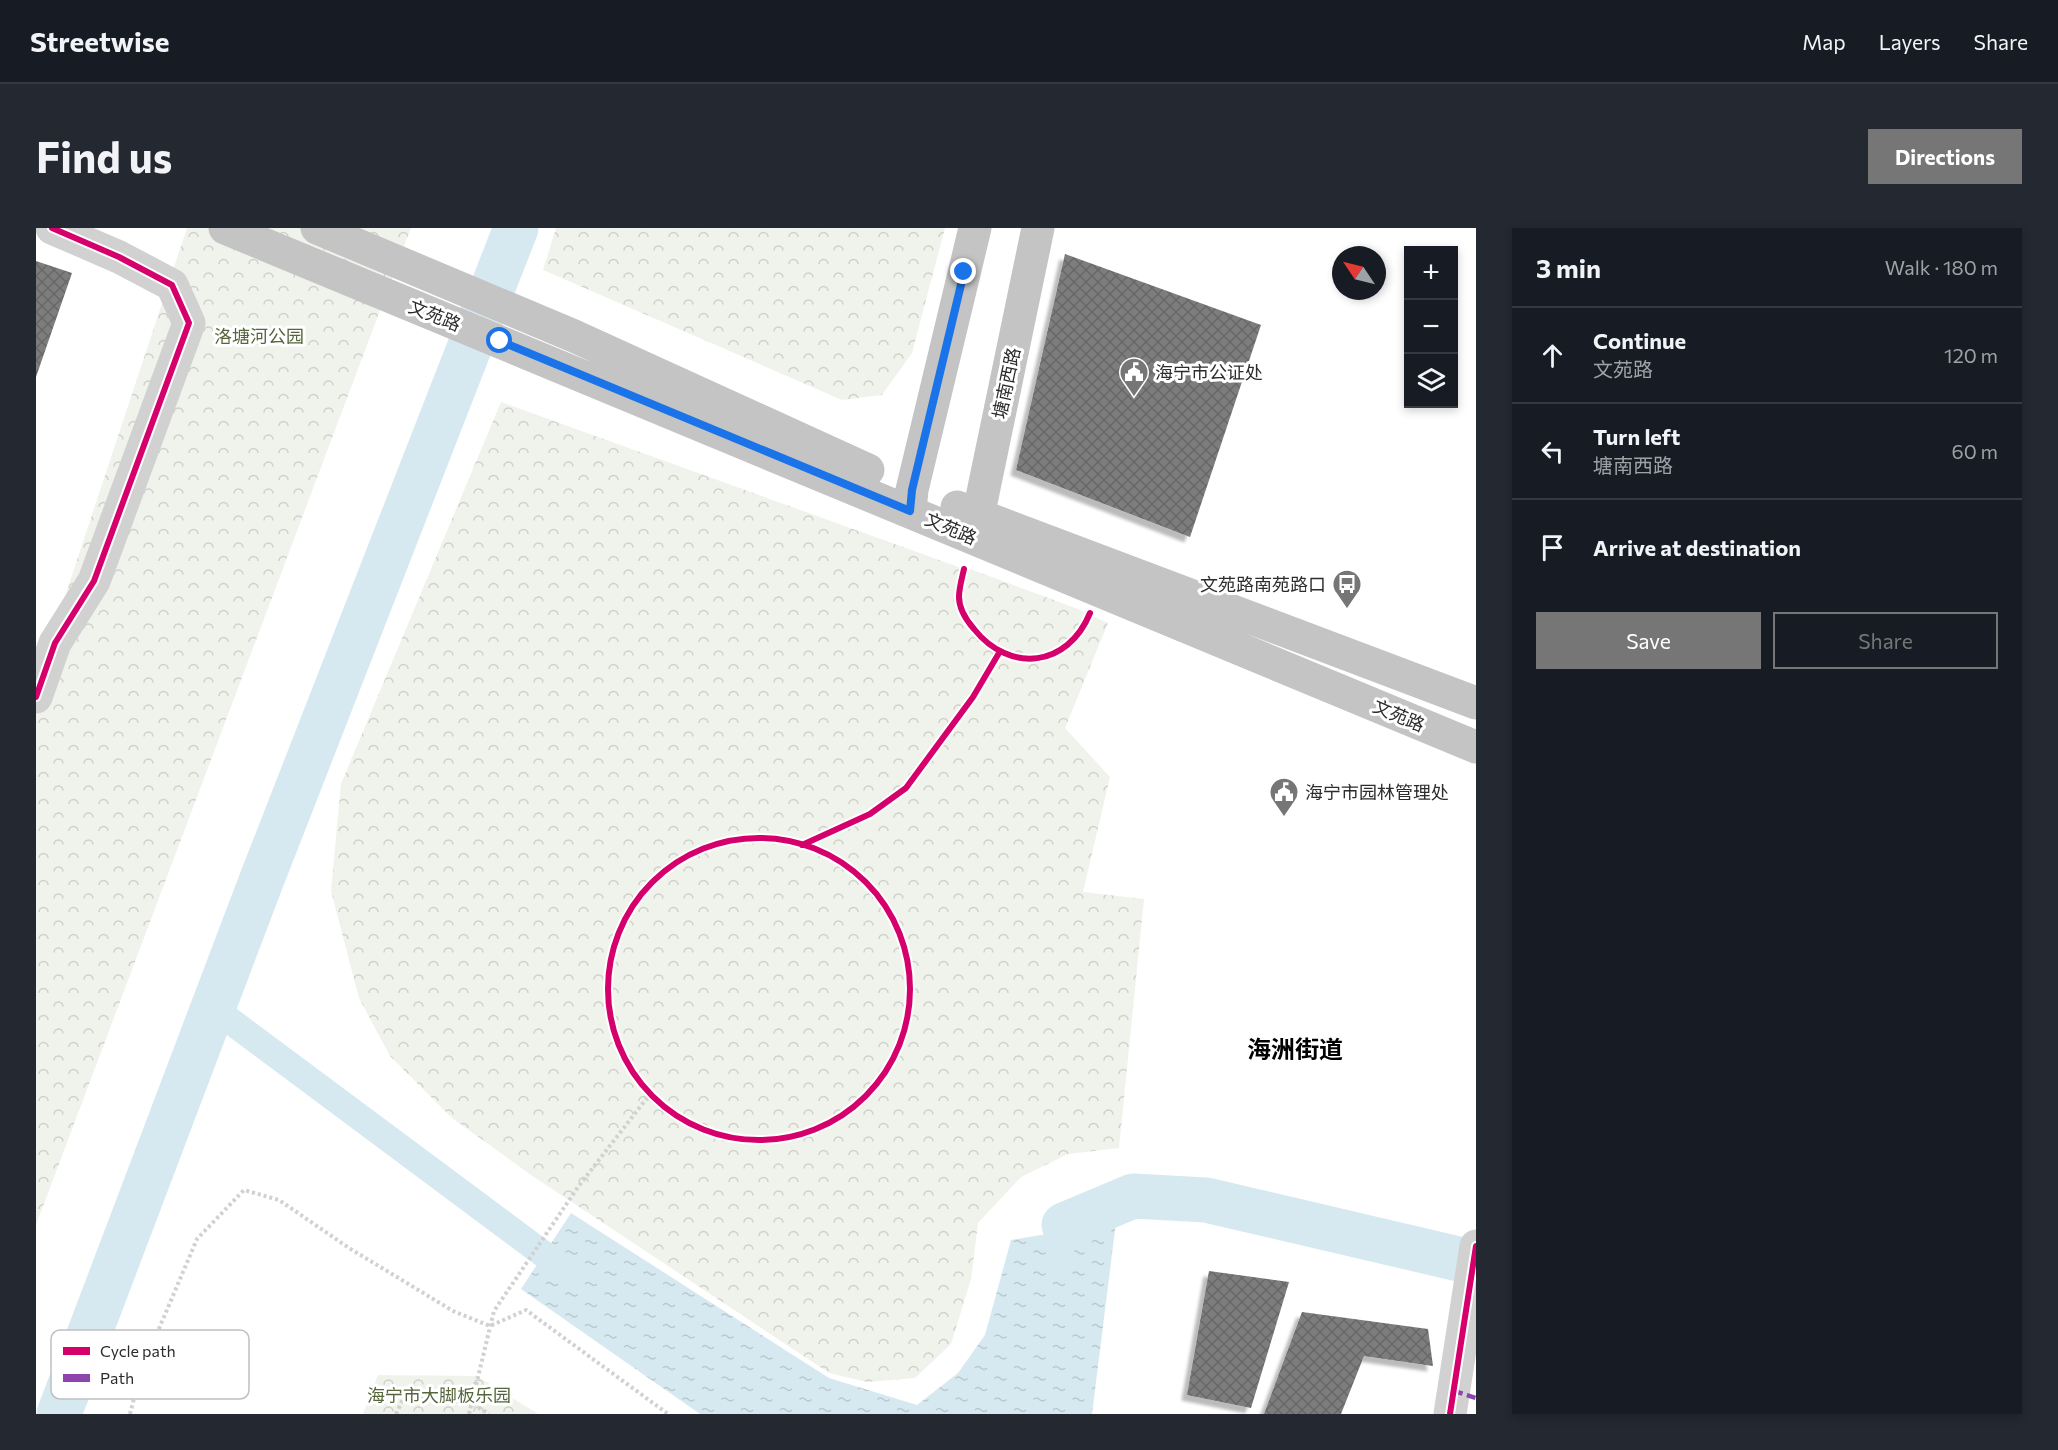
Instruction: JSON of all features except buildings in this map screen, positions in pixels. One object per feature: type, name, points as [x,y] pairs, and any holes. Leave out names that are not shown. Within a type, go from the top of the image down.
[{"type":"main road","name":"文苑路","points":[[225,228],[331,274],[564,367],[976,527],[1476,747]]},
{"type":"main road","points":[[911,501],[975,228]]},
{"type":"main road","name":"塘南西路","points":[[976,527],[1038,228]]},
{"type":"main road","name":"文苑路","points":[[331,233],[574,336],[911,501]]},
{"type":"main road","name":"文苑路","points":[[976,527],[1476,703]]},
{"type":"street","points":[[36,697],[55,643],[94,581],[189,323],[172,285],[119,257],[52,228]]},
{"type":"street","points":[[1450,1414],[1476,1245]]},
{"type":"path","points":[[641,1087],[657,1100]]},
{"type":"path","points":[[469,1414],[494,1311],[567,1203],[650,1094]]},
{"type":"path","points":[[158,1330],[197,1239],[244,1190],[279,1200],[349,1248],[453,1311],[490,1326],[526,1310],[668,1414]]},
{"type":"path","points":[[396,1414],[405,1395],[471,1403],[489,1414]]},
{"type":"path","points":[[130,1414],[134,1399]]},
{"type":"green space","name":"洛塘河公园","points":[[187,228],[411,228],[36,1225],[36,684]]},
{"type":"green space","points":[[556,228],[945,228],[912,353],[882,395],[842,400],[543,270]]},
{"type":"green space","points":[[501,402],[964,569],[973,570],[1078,609],[1108,623],[1065,728],[1110,777],[1083,892],[1144,899],[1119,1148],[1068,1154],[1021,1177],[978,1223],[971,1279],[951,1344],[915,1378],[867,1382],[829,1373],[531,1175],[452,1118],[390,1056],[359,998],[331,891],[341,784]]},
{"type":"green space","name":"海宁市大脚板乐园","points":[[378,1375],[477,1376],[538,1414],[363,1414]]},
{"type":"water","points":[[571,1213],[829,1378],[917,1405],[958,1373],[985,1335],[1011,1240],[1116,1222],[1092,1414],[700,1414],[521,1289]]},
{"type":"waterway","points":[[91,1330],[260,884],[516,228]]},
{"type":"waterway","points":[[213,1008],[573,1276]]},
{"type":"waterway","points":[[1064,1225],[1133,1196],[1206,1200],[1476,1263]]},
{"type":"waterway","points":[[1059,1267],[1064,1225]]},
{"type":"waterway","points":[[59,1414],[65,1399]]},
{"type":"marked path","points":[[1454,1391],[1476,1398]]},
{"type":"cycle path","points":[[36,697],[55,643],[94,581],[189,323],[172,285],[119,257],[52,228]]},
{"type":"cycle path","points":[[964,569],[960,587],[960,606],[974,629],[988,643],[1004,653],[1021,658],[1037,658],[1053,654],[1068,645],[1080,631],[1090,613]]},
{"type":"cycle path","points":[[802,845],[870,814],[906,788],[973,697],[999,653]]},
{"type":"cycle path","points":[[759,838],[788,841],[817,850],[843,864],[866,882],[884,905],[898,931],[907,960],[910,989],[907,1018],[898,1047],[884,1073],[866,1096],[843,1114],[817,1128],[788,1137],[759,1140],[730,1137],[701,1128],[675,1114],[652,1096],[634,1073],[620,1047],[611,1018],[608,989],[611,960],[620,931],[634,905],[652,882],[675,864],[701,850],[730,841],[759,838]]},
{"type":"cycle path","points":[[1450,1414],[1476,1246]]},
{"type":"place","name":"海宁市公证处","points":[[1134,398]]},
{"type":"place","name":"文苑路南苑路口","points":[[1347,610]]},
{"type":"place","name":"海宁市园林管理处","points":[[1284,818]]},
{"type":"district","name":"海洲街道","points":[[1295,1048]]},
{"type":"route","points":[[500,341],[910,511],[912,490],[964,272]]}]
